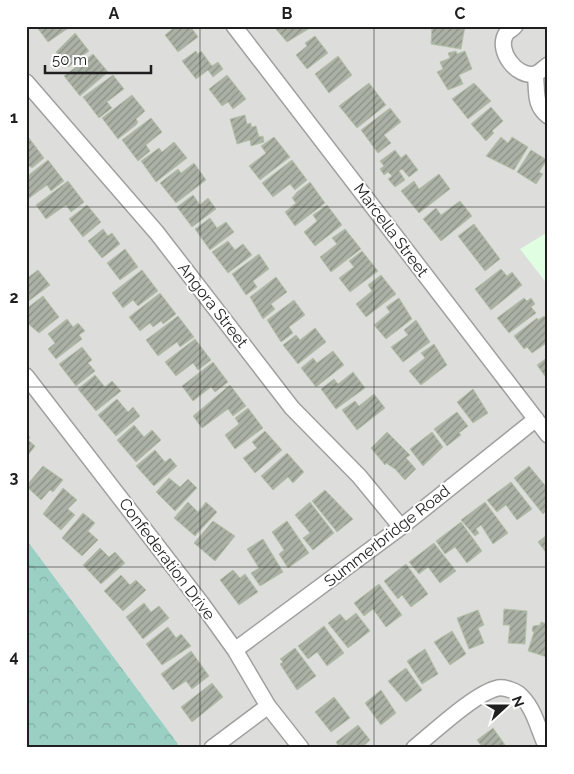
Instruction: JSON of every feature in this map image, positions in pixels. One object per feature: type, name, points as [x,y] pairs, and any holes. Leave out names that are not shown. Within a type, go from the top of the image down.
[{"type":"street","name":"Marcella Street","points":[[234,26],[548,435]]},
{"type":"street","points":[[515,26],[506,34],[503,47],[514,68],[522,73],[542,69],[536,97],[540,110],[548,116]]},
{"type":"street","name":"Angora Street","points":[[26,82],[157,233],[292,408],[359,476],[401,527]]},
{"type":"street","name":"Confederation Drive","points":[[26,376],[235,650],[268,706],[301,748]]},
{"type":"street","name":"Summerbridge Road","points":[[235,650],[401,527],[536,419]]},
{"type":"street","points":[[414,748],[486,692],[501,688],[521,695],[535,718],[547,748]]},
{"type":"street","points":[[212,748],[268,706]]},
{"type":"shaded area","points":[[26,26],[548,26],[548,748],[181,748],[26,539]]},
{"type":"shaded area","points":[[548,232],[548,285],[520,249]]},
{"type":"green space","points":[[26,539],[178,744],[176,748],[26,748]]},
{"type":"building","points":[[36,26],[69,26],[70,27],[48,42]]},
{"type":"building","points":[[176,26],[190,26],[198,37],[178,52],[165,35]]},
{"type":"building","points":[[277,26],[309,26],[310,28],[287,42],[275,28]]},
{"type":"building","points":[[432,26],[465,26],[461,49],[431,44]]},
{"type":"building","points":[[75,33],[89,51],[68,67],[56,52]]},
{"type":"building","points":[[315,36],[328,53],[307,69],[296,55],[307,46],[305,43]]},
{"type":"building","points":[[196,51],[198,54],[201,51],[212,66],[218,62],[223,69],[213,77],[208,70],[196,79],[182,61]]},
{"type":"building","points":[[456,51],[457,54],[465,51],[472,69],[459,75],[463,84],[448,90],[437,72],[443,69],[440,62],[450,58],[448,53]]},
{"type":"building","points":[[93,54],[108,72],[80,96],[64,76]]},
{"type":"building","points":[[338,56],[352,75],[329,93],[315,74]]},
{"type":"building","points":[[113,75],[124,89],[107,102],[112,108],[99,118],[83,97]]},
{"type":"building","points":[[227,75],[246,99],[233,109],[228,102],[222,106],[209,89]]},
{"type":"building","points":[[369,83],[386,105],[357,128],[339,106]]},
{"type":"building","points":[[474,83],[491,101],[468,119],[452,99]]},
{"type":"building","points":[[132,95],[145,111],[136,119],[138,122],[136,125],[118,139],[102,118]]},
{"type":"building","points":[[491,107],[503,121],[492,131],[494,133],[486,141],[471,124]]},
{"type":"building","points":[[390,108],[401,122],[384,135],[391,143],[378,153],[361,130]]},
{"type":"building","points":[[245,115],[247,124],[251,123],[251,127],[256,126],[259,137],[263,136],[264,142],[251,146],[250,140],[237,144],[230,119]]},
{"type":"building","points":[[151,118],[162,132],[146,145],[150,151],[138,161],[122,140]]},
{"type":"building","points":[[274,137],[290,157],[260,180],[249,166],[266,153],[261,146]]},
{"type":"building","points":[[501,137],[508,143],[512,137],[528,147],[514,170],[486,156]]},
{"type":"building","points":[[29,138],[44,158],[32,168],[26,164],[26,140]]},
{"type":"building","points":[[174,142],[187,158],[156,182],[141,161],[159,148],[162,152]]},
{"type":"building","points":[[395,150],[401,158],[406,154],[418,170],[409,177],[402,169],[399,171],[405,180],[395,187],[388,179],[392,176],[388,172],[384,175],[380,169],[384,166],[380,161]]},
{"type":"building","points":[[531,150],[547,160],[539,172],[543,174],[536,184],[517,172]]},
{"type":"building","points":[[48,160],[64,181],[51,191],[47,185],[28,199],[26,177]]},
{"type":"building","points":[[292,160],[307,180],[295,190],[290,184],[273,197],[262,183]]},
{"type":"building","points":[[194,163],[206,180],[176,203],[160,183],[178,169],[181,173]]},
{"type":"building","points":[[439,174],[450,189],[419,213],[401,191],[414,181],[419,189]]},
{"type":"building","points":[[68,181],[84,202],[71,212],[66,205],[46,219],[36,205]]},
{"type":"building","points":[[310,182],[325,203],[295,226],[285,212],[296,203],[292,198],[297,192]]},
{"type":"building","points":[[193,195],[200,205],[208,198],[216,209],[192,227],[177,207]]},
{"type":"building","points":[[460,201],[472,216],[441,241],[423,219],[436,208],[441,215]]},
{"type":"building","points":[[87,205],[101,222],[83,237],[69,219]]},
{"type":"building","points":[[327,205],[342,225],[315,246],[304,232],[317,221],[313,215]]},
{"type":"building","points":[[210,218],[217,228],[226,222],[234,232],[210,250],[195,229]]},
{"type":"building","points":[[474,224],[500,259],[485,271],[458,236]]},
{"type":"building","points":[[103,229],[108,236],[112,233],[120,244],[102,258],[88,241]]},
{"type":"building","points":[[345,229],[361,249],[331,272],[320,257],[337,244],[332,238]]},
{"type":"building","points":[[228,241],[235,250],[243,244],[252,255],[228,273],[212,252]]},
{"type":"building","points":[[125,249],[138,267],[120,280],[107,263]]},
{"type":"building","points":[[362,251],[378,271],[350,292],[339,278],[354,267],[349,261]]},
{"type":"building","points":[[259,254],[269,269],[253,281],[257,287],[246,295],[232,274]]},
{"type":"building","points":[[501,269],[507,276],[512,272],[522,285],[491,310],[475,289]]},
{"type":"building","points":[[38,270],[50,285],[26,303],[26,279]]},
{"type":"building","points":[[142,270],[158,291],[138,306],[133,300],[123,308],[112,293]]},
{"type":"building","points":[[381,275],[396,294],[366,317],[356,304],[372,291],[368,285]]},
{"type":"building","points":[[276,277],[287,292],[271,304],[275,309],[263,319],[250,297]]},
{"type":"building","points":[[160,293],[176,314],[163,324],[161,321],[153,327],[150,323],[140,331],[129,317]]},
{"type":"building","points":[[43,296],[59,317],[39,333],[26,322],[26,309]]},
{"type":"building","points":[[399,298],[412,319],[386,339],[374,325],[390,312],[386,307]]},
{"type":"building","points":[[524,298],[527,301],[531,298],[535,304],[531,307],[536,313],[509,333],[497,318]]},
{"type":"building","points":[[294,300],[305,315],[289,327],[293,333],[281,342],[267,320]]},
{"type":"building","points":[[178,316],[194,337],[180,347],[177,342],[158,356],[146,340]]},
{"type":"building","points":[[544,316],[548,321],[548,342],[532,353],[527,347],[524,349],[514,336],[537,318],[538,320]]},
{"type":"building","points":[[67,319],[73,327],[78,323],[85,331],[79,335],[82,339],[56,359],[48,349],[55,343],[48,334]]},
{"type":"building","points":[[416,320],[430,342],[403,362],[391,347],[408,335],[404,330]]},
{"type":"building","points":[[315,328],[326,342],[298,364],[283,345],[296,335],[300,340]]},
{"type":"building","points":[[195,339],[211,360],[198,370],[193,363],[176,376],[165,362]]},
{"type":"building","points":[[434,344],[447,365],[421,385],[409,371],[425,358],[421,353]]},
{"type":"building","points":[[82,347],[92,360],[88,363],[95,371],[76,386],[59,364]]},
{"type":"building","points":[[333,351],[344,365],[316,387],[301,368],[313,358],[317,363]]},
{"type":"building","points":[[548,357],[548,379],[547,379],[537,365]]},
{"type":"building","points":[[213,362],[228,382],[215,392],[211,387],[193,401],[182,386]]},
{"type":"building","points":[[353,372],[365,388],[336,409],[321,389],[334,379],[338,384]]},
{"type":"building","points":[[95,375],[105,387],[112,381],[121,391],[96,411],[78,389]]},
{"type":"building","points":[[230,385],[246,406],[233,416],[228,409],[202,428],[193,416]]},
{"type":"building","points":[[473,389],[488,413],[473,423],[457,402]]},
{"type":"building","points":[[374,394],[385,408],[357,430],[342,410],[355,401],[359,406]]},
{"type":"building","points":[[117,399],[128,412],[133,407],[140,416],[116,436],[98,415]]},
{"type":"building","points":[[248,408],[263,428],[235,449],[225,435],[239,424],[235,418]]},
{"type":"building","points":[[457,412],[468,426],[459,433],[461,435],[447,446],[434,429]]},
{"type":"building","points":[[134,425],[144,437],[152,430],[161,440],[136,462],[117,440]]},
{"type":"building","points":[[265,431],[282,450],[255,473],[243,458],[257,448],[252,442]]},
{"type":"building","points":[[387,432],[410,455],[406,458],[416,469],[405,480],[395,469],[386,463],[385,465],[371,448]]},
{"type":"building","points":[[432,432],[443,447],[423,466],[410,449]]},
{"type":"building","points":[[26,434],[30,437],[28,440],[35,446],[26,458]]},
{"type":"building","points":[[155,450],[165,462],[170,458],[177,466],[154,486],[136,466]]},
{"type":"building","points":[[287,453],[304,472],[293,483],[288,477],[273,490],[261,476]]},
{"type":"building","points":[[43,466],[63,480],[53,492],[50,490],[41,500],[26,486]]},
{"type":"building","points":[[529,466],[548,489],[548,509],[543,514],[514,478]]},
{"type":"building","points":[[169,478],[180,487],[188,479],[197,488],[175,511],[156,492]]},
{"type":"building","points":[[511,482],[532,509],[517,520],[506,505],[497,512],[487,500]]},
{"type":"building","points":[[63,488],[77,500],[68,509],[75,515],[61,530],[43,514]]},
{"type":"building","points":[[325,490],[353,519],[337,532],[312,501]]},
{"type":"building","points":[[188,502],[198,512],[206,502],[217,512],[195,536],[174,518]]},
{"type":"building","points":[[310,502],[334,533],[313,550],[303,538],[310,533],[295,515]]},
{"type":"building","points":[[485,502],[508,533],[493,544],[481,525],[476,529],[479,533],[475,536],[461,520]]},
{"type":"building","points":[[83,513],[95,523],[88,531],[98,540],[82,556],[62,538]]},
{"type":"building","points":[[213,521],[235,536],[215,561],[194,543]]},
{"type":"building","points":[[287,521],[309,553],[288,568],[279,554],[284,550],[272,532]]},
{"type":"building","points":[[461,522],[482,551],[467,563],[455,547],[445,554],[436,541]]},
{"type":"building","points":[[548,534],[548,555],[538,542]]},
{"type":"building","points":[[263,539],[283,572],[260,586],[251,573],[259,568],[247,549]]},
{"type":"building","points":[[434,543],[456,571],[440,583],[428,567],[419,574],[409,562]]},
{"type":"building","points":[[100,548],[109,557],[115,552],[125,563],[101,584],[83,565]]},
{"type":"building","points":[[406,564],[428,594],[411,607],[402,595],[398,599],[384,581]]},
{"type":"building","points":[[233,570],[240,578],[245,574],[258,592],[239,605],[220,580]]},
{"type":"building","points":[[121,575],[130,585],[136,580],[146,590],[123,611],[104,591]]},
{"type":"building","points":[[379,584],[402,615],[386,627],[373,609],[364,616],[354,603]]},
{"type":"building","points":[[144,603],[151,612],[159,606],[169,618],[143,639],[126,617]]},
{"type":"building","points":[[504,609],[527,611],[525,644],[508,643],[510,625],[503,625]]},
{"type":"building","points":[[478,610],[484,625],[478,628],[484,643],[469,649],[457,618]]},
{"type":"building","points":[[356,613],[370,631],[348,648],[328,623],[340,614],[346,621]]},
{"type":"building","points":[[541,622],[548,624],[547,657],[528,651],[534,632],[532,631],[533,626],[540,625]]},
{"type":"building","points":[[324,626],[344,653],[327,666],[317,652],[308,659],[298,646]]},
{"type":"building","points":[[168,627],[176,638],[181,634],[191,646],[162,665],[146,644]]},
{"type":"building","points":[[452,631],[466,654],[450,665],[434,642]]},
{"type":"building","points":[[295,648],[316,676],[297,690],[280,664],[283,662],[280,659]]},
{"type":"building","points":[[425,649],[438,674],[422,684],[407,661]]},
{"type":"building","points":[[191,651],[209,676],[192,689],[186,681],[173,690],[161,674]]},
{"type":"building","points":[[406,668],[422,690],[406,702],[388,681]]},
{"type":"building","points":[[212,683],[223,697],[192,722],[181,707]]},
{"type":"building","points":[[381,690],[396,713],[381,725],[365,703]]},
{"type":"building","points":[[334,697],[350,718],[331,732],[315,712]]},
{"type":"building","points":[[358,725],[370,740],[361,748],[340,748],[336,742]]},
{"type":"building","points":[[493,728],[507,748],[483,748],[477,740]]}]
